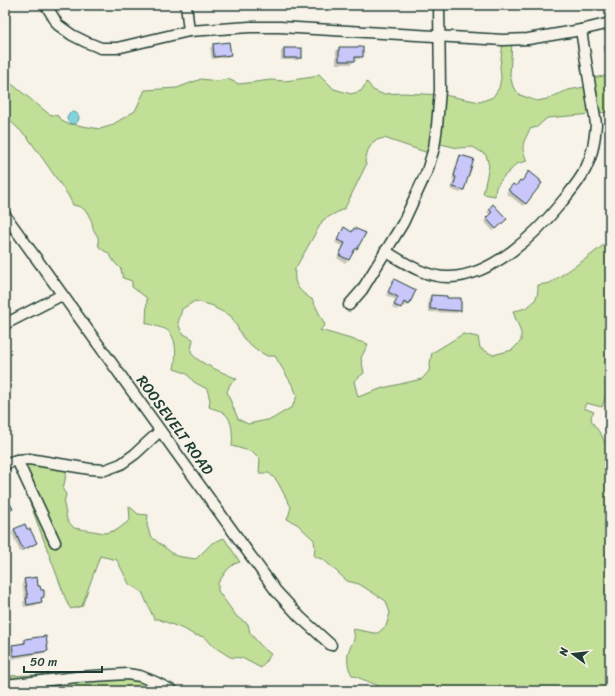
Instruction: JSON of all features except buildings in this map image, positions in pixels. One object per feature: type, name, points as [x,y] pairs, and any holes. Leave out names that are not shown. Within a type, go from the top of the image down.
[{"type":"street","points":[[46,5],[58,25],[72,35],[101,48],[117,48],[190,31],[250,27],[280,27],[503,40],[528,39],[581,30],[610,23]]},
{"type":"street","points":[[186,5],[190,31]]},
{"type":"street","points":[[349,305],[362,290],[403,223],[427,171],[434,148],[440,90],[439,5]]},
{"type":"street","points":[[385,251],[415,269],[425,273],[436,276],[457,277],[478,271],[491,265],[525,241],[547,220],[576,186],[593,153],[596,124],[581,30]]},
{"type":"street","name":"ROOSEVELT ROAD","points":[[5,215],[276,591],[300,617],[331,645]]},
{"type":"street","points":[[5,324],[62,295]]},
{"type":"street","points":[[5,464],[17,460],[29,459],[105,470],[122,464],[135,454],[160,430]]},
{"type":"street","points":[[17,460],[55,542]]},
{"type":"street","points":[[5,685],[77,677],[127,674],[140,676],[173,691]]},
{"type":"green space","points":[[503,42],[512,42],[510,75],[513,87],[520,95],[537,101],[547,99],[568,90],[590,86],[592,78],[610,75],[610,112],[547,118],[537,127],[530,129],[523,145],[527,161],[516,164],[504,176],[496,187],[495,196],[483,194],[489,166],[486,155],[473,147],[458,148],[436,143],[431,154],[384,138],[374,141],[368,150],[365,161],[366,165],[345,208],[323,220],[295,269],[295,280],[300,290],[312,299],[325,325],[320,330],[368,344],[361,358],[364,373],[354,381],[358,397],[383,388],[422,379],[429,371],[432,353],[463,334],[478,337],[480,348],[493,355],[512,350],[521,341],[521,333],[513,311],[523,309],[532,304],[537,296],[538,285],[550,283],[587,258],[610,240],[610,383],[602,407],[586,403],[584,408],[594,412],[591,416],[592,422],[602,436],[610,455],[610,691],[385,691],[379,686],[352,675],[349,667],[348,653],[354,639],[353,629],[378,633],[386,626],[390,613],[386,601],[359,584],[347,581],[324,560],[314,556],[314,540],[297,524],[287,519],[291,507],[277,481],[269,473],[259,473],[260,459],[253,452],[232,446],[231,424],[229,419],[222,412],[209,407],[210,400],[207,389],[194,382],[186,373],[174,369],[176,354],[175,343],[171,334],[167,330],[146,323],[147,298],[132,287],[132,281],[123,278],[121,269],[109,254],[99,247],[98,237],[93,229],[92,222],[87,212],[81,207],[73,205],[68,195],[28,138],[5,116],[5,80],[49,114],[58,116],[65,123],[100,129],[110,126],[135,111],[145,90],[177,88],[201,79],[217,81],[228,79],[239,84],[271,80],[285,81],[313,77],[319,74],[334,89],[351,94],[361,91],[367,82],[373,90],[382,94],[402,93],[444,95],[480,102],[493,97],[499,88],[501,78],[500,67]],"holes":[[[195,301],[214,306],[215,308],[231,316],[244,339],[257,350],[267,356],[275,356],[294,388],[297,396],[292,407],[272,419],[248,424],[238,419],[227,392],[230,384],[237,379],[211,367],[193,355],[191,351],[193,339],[182,333],[178,323],[182,309]]]},
{"type":"green space","points":[[18,461],[67,470],[63,490],[66,494],[64,504],[67,520],[74,528],[105,533],[117,530],[130,520],[129,506],[138,514],[148,515],[147,525],[150,535],[176,556],[196,559],[212,543],[224,538],[240,562],[234,564],[227,570],[218,583],[218,591],[237,617],[248,624],[250,633],[263,648],[271,654],[261,668],[242,658],[230,657],[213,646],[205,637],[194,635],[186,630],[158,619],[154,619],[142,592],[129,584],[117,560],[100,556],[82,606],[71,609],[68,605],[15,463]]},
{"type":"green space","points":[[89,673],[115,675],[145,682],[162,691],[5,691],[5,676]]},
{"type":"water","points":[[73,112],[77,114],[79,118],[77,122],[73,124],[69,122],[67,118],[69,114]]}]
